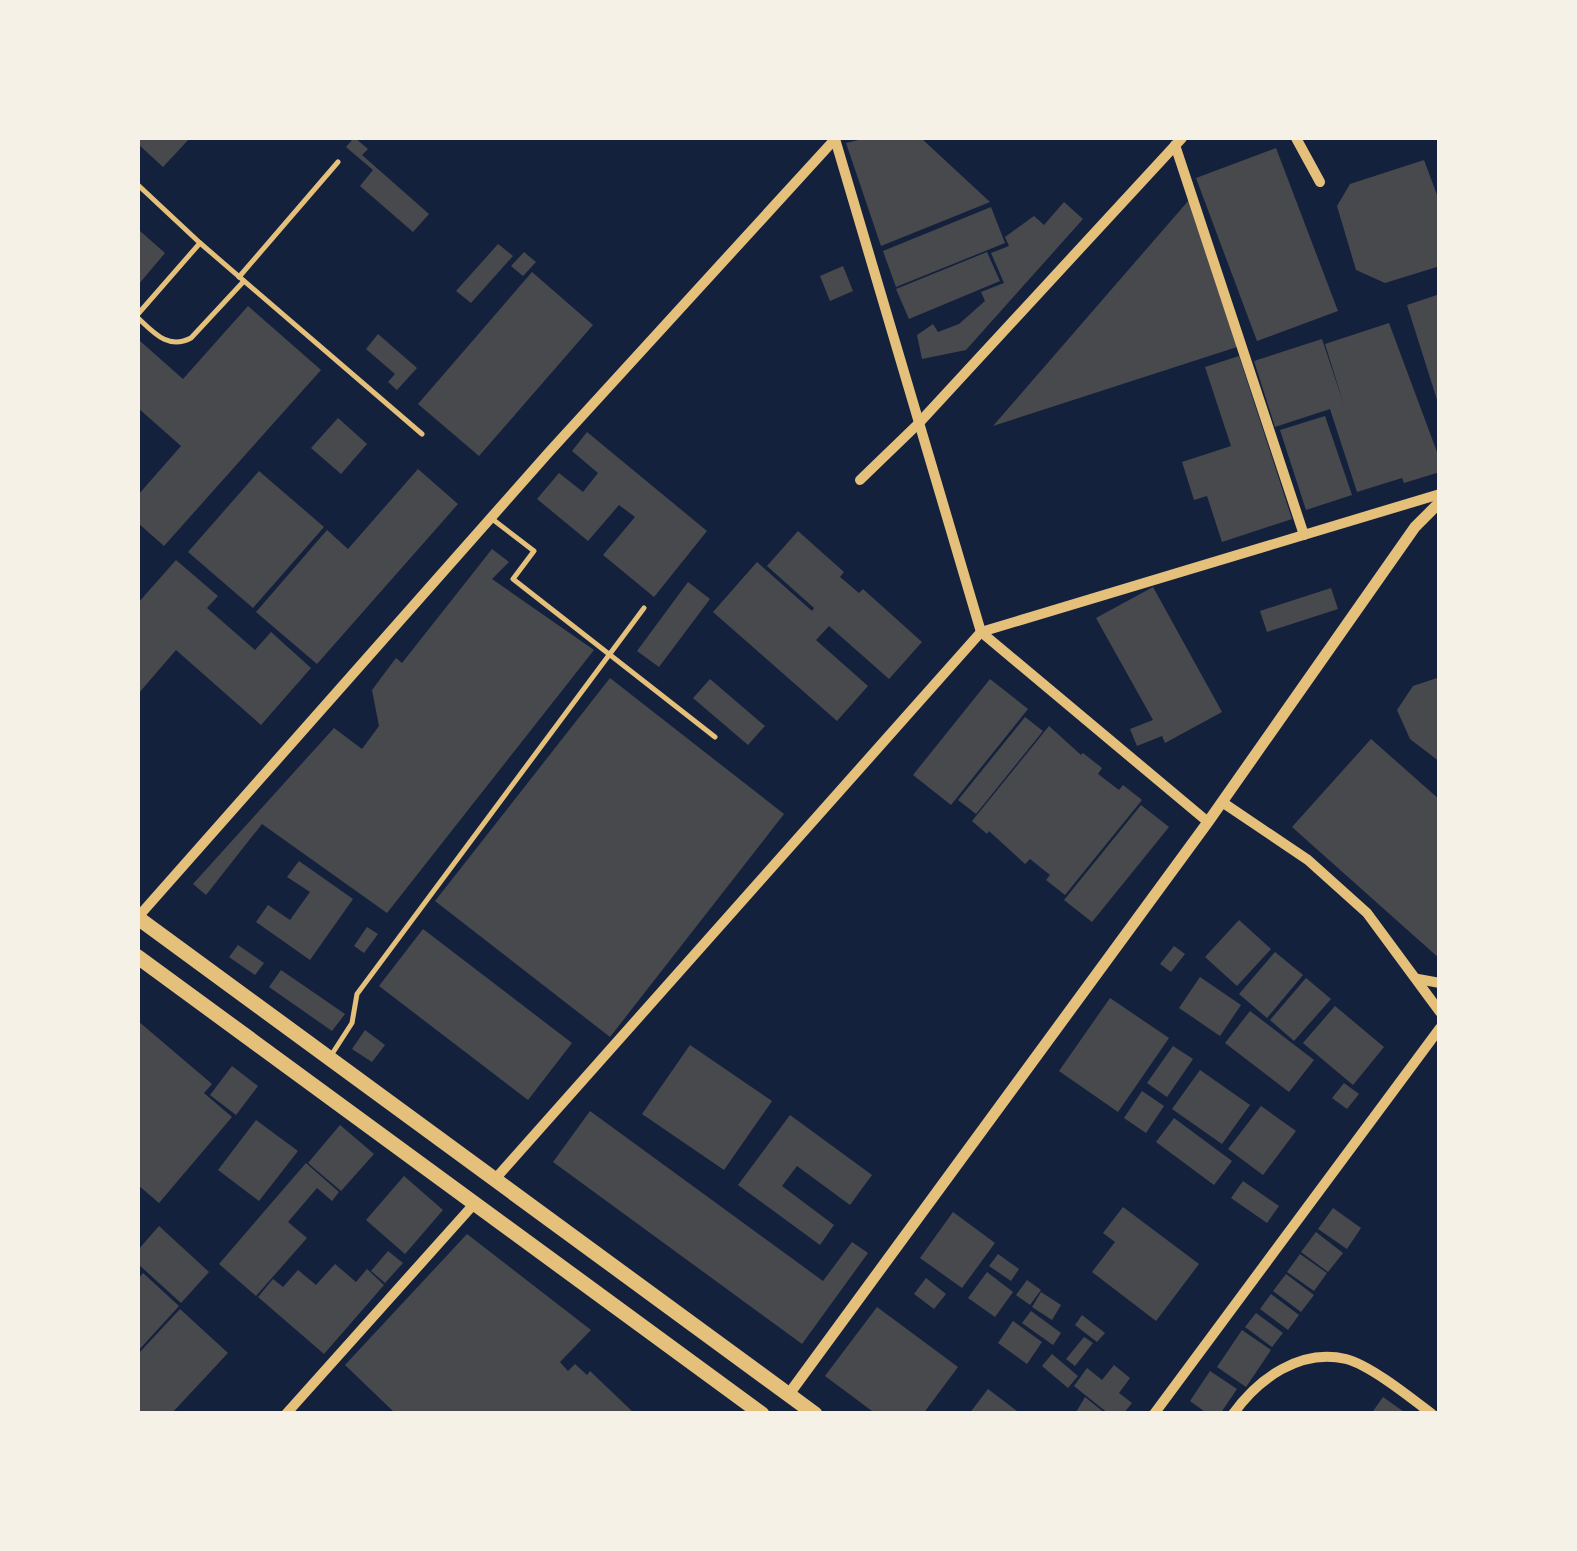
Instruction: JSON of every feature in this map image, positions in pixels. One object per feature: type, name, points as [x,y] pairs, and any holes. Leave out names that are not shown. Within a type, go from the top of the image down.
[{"type":"main road","points":[[138,917],[816,1414]]},
{"type":"main road","points":[[138,957],[762,1414]]},
{"type":"street","points":[[835,138],[981,632],[1208,822]]},
{"type":"street","points":[[138,917],[835,138]]},
{"type":"street","points":[[1296,138],[1320,182]]},
{"type":"street","points":[[860,480],[918,424],[1178,141],[1304,535]]},
{"type":"street","points":[[496,1178],[981,632],[1440,498]]},
{"type":"street","points":[[789,1394],[1208,822],[1415,527],[1440,498]]},
{"type":"street","points":[[1222,802],[1308,860],[1367,913],[1440,1012]]},
{"type":"street","points":[[1418,978],[1440,983]]},
{"type":"street","points":[[1154,1414],[1440,1028]]},
{"type":"street","points":[[286,1414],[474,1204]]},
{"type":"street","points":[[1233,1414],[1248,1393],[1285,1366],[1314,1360],[1346,1360],[1389,1383],[1432,1414]]},
{"type":"lane","points":[[200,243],[138,316],[164,341],[181,343],[191,338],[338,162]]},
{"type":"lane","points":[[138,185],[422,434]]},
{"type":"lane","points":[[491,518],[534,552],[513,579],[715,736]]},
{"type":"lane","points":[[329,1058],[352,1024],[357,994],[644,608]]},
{"type":"building","points":[[138,138],[190,138],[163,167],[138,144]]},
{"type":"building","points":[[349,138],[355,138],[368,149],[362,155],[429,214],[413,232],[360,186],[373,170],[346,147],[352,140]]},
{"type":"building","points":[[867,138],[921,138],[990,202],[881,246],[846,143]]},
{"type":"building","points":[[1276,148],[1338,311],[1257,341],[1196,178]]},
{"type":"building","points":[[1424,160],[1440,203],[1440,266],[1385,283],[1356,270],[1337,206],[1350,184]]},
{"type":"building","points":[[1189,200],[1237,347],[993,426]]},
{"type":"building","points":[[1064,202],[1083,219],[966,350],[922,359],[917,335],[933,324],[938,332],[959,324],[985,301],[981,292],[1004,283],[991,253],[1009,246],[1005,237],[1034,216],[1044,225]]},
{"type":"building","points":[[991,207],[1005,243],[896,287],[883,251]]},
{"type":"building","points":[[140,231],[165,253],[138,285],[138,234]]},
{"type":"building","points":[[498,244],[513,256],[471,303],[456,291]]},
{"type":"building","points":[[524,252],[536,262],[523,276],[511,266]]},
{"type":"building","points":[[987,252],[1000,281],[909,319],[896,289]]},
{"type":"building","points":[[843,266],[853,291],[830,301],[820,276]]},
{"type":"building","points":[[532,272],[593,325],[479,456],[418,404]]},
{"type":"building","points":[[1440,294],[1440,406],[1439,406],[1407,305]]},
{"type":"building","points":[[248,306],[321,370],[164,546],[138,523],[138,495],[181,446],[138,408],[138,344],[140,341],[183,379]]},
{"type":"building","points":[[1389,323],[1440,460],[1440,472],[1404,483],[1402,478],[1357,492],[1330,409],[1275,427],[1254,361],[1322,339],[1344,405],[1325,344]]},
{"type":"building","points":[[378,334],[417,368],[397,390],[388,382],[395,374],[366,349]]},
{"type":"building","points":[[1239,356],[1292,519],[1222,542],[1207,496],[1194,500],[1182,462],[1231,446],[1205,367]]},
{"type":"building","points":[[1325,416],[1352,495],[1306,510],[1280,430]]},
{"type":"building","points":[[338,418],[367,444],[341,474],[311,448]]},
{"type":"building","points":[[587,432],[707,531],[654,597],[603,555],[635,517],[619,505],[588,541],[537,499],[559,473],[583,492],[598,473],[572,451]]},
{"type":"building","points":[[418,469],[458,504],[317,664],[256,612],[327,530],[348,549]]},
{"type":"building","points":[[259,471],[324,527],[253,608],[188,552]]},
{"type":"building","points":[[798,531],[844,572],[840,577],[859,593],[863,589],[922,642],[889,679],[829,626],[816,640],[868,686],[837,721],[713,612],[757,562],[812,611],[814,608],[767,566]]},
{"type":"building","points":[[492,549],[509,562],[492,579],[594,650],[387,913],[262,824],[206,895],[193,884],[334,728],[362,749],[379,726],[372,690],[396,658],[402,663]]},
{"type":"building","points":[[176,560],[218,596],[207,608],[255,650],[271,632],[311,668],[261,725],[176,650],[138,694],[138,603]]},
{"type":"building","points":[[688,582],[710,599],[659,667],[637,651]]},
{"type":"building","points":[[1153,587],[1222,712],[1165,743],[1162,736],[1137,746],[1130,729],[1153,720],[1096,618]]},
{"type":"building","points":[[1331,588],[1338,609],[1267,632],[1260,611]]},
{"type":"building","points":[[1440,677],[1440,762],[1410,739],[1397,710],[1413,686]]},
{"type":"building","points":[[610,678],[784,814],[610,1037],[435,901]]},
{"type":"building","points":[[710,679],[765,726],[748,745],[693,698]]},
{"type":"building","points":[[990,679],[1028,709],[951,805],[913,775]]},
{"type":"building","points":[[1025,717],[1043,731],[976,814],[958,800]]},
{"type":"building","points":[[1049,726],[1102,768],[1098,774],[1119,790],[1123,785],[1142,800],[1065,895],[1046,880],[1050,875],[1030,859],[1025,864],[972,821]]},
{"type":"building","points":[[1371,739],[1440,800],[1440,959],[1292,827]]},
{"type":"building","points":[[1141,805],[1169,827],[1092,922],[1064,900]]},
{"type":"building","points":[[299,861],[353,899],[310,960],[256,922],[268,905],[290,920],[310,892],[287,877]]},
{"type":"building","points":[[1239,920],[1271,949],[1237,986],[1205,957]]},
{"type":"building","points":[[367,927],[378,934],[364,953],[354,946]]},
{"type":"building","points":[[423,929],[572,1043],[528,1100],[379,986]]},
{"type":"building","points":[[238,945],[264,963],[255,975],[229,957]]},
{"type":"building","points":[[1174,946],[1185,954],[1171,972],[1160,964]]},
{"type":"building","points":[[1275,952],[1303,975],[1267,1018],[1239,994]]},
{"type":"building","points":[[281,970],[345,1014],[332,1031],[269,987]]},
{"type":"building","points":[[1200,977],[1241,1005],[1220,1036],[1179,1008]]},
{"type":"building","points":[[1306,978],[1331,999],[1294,1041],[1270,1020]]},
{"type":"building","points":[[1110,998],[1169,1038],[1118,1112],[1059,1071]]},
{"type":"building","points":[[1335,1006],[1384,1047],[1353,1085],[1303,1043]]},
{"type":"building","points":[[1250,1011],[1314,1060],[1289,1092],[1225,1043]]},
{"type":"building","points":[[138,1021],[212,1084],[204,1093],[232,1117],[159,1203],[138,1185]]},
{"type":"building","points":[[365,1030],[385,1045],[372,1062],[352,1049]]},
{"type":"building","points":[[690,1045],[772,1101],[724,1170],[642,1114]]},
{"type":"building","points":[[1173,1046],[1193,1059],[1167,1097],[1147,1083]]},
{"type":"building","points":[[232,1066],[258,1086],[236,1115],[210,1095]]},
{"type":"building","points":[[1200,1070],[1250,1105],[1222,1144],[1172,1109]]},
{"type":"building","points":[[1344,1083],[1359,1094],[1347,1109],[1332,1098]]},
{"type":"building","points":[[1142,1091],[1164,1106],[1146,1133],[1124,1118]]},
{"type":"building","points":[[1261,1106],[1296,1131],[1263,1175],[1228,1149]]},
{"type":"building","points":[[590,1111],[823,1281],[852,1242],[868,1253],[802,1344],[553,1162]]},
{"type":"building","points":[[790,1115],[872,1175],[850,1205],[797,1166],[782,1186],[834,1225],[820,1245],[738,1185]]},
{"type":"building","points":[[1174,1118],[1232,1161],[1214,1185],[1156,1142]]},
{"type":"building","points":[[256,1120],[298,1151],[259,1201],[218,1170]]},
{"type":"building","points":[[340,1125],[374,1154],[341,1191],[308,1163]]},
{"type":"building","points":[[306,1163],[339,1192],[332,1201],[317,1188],[288,1222],[307,1238],[256,1296],[219,1264]]},
{"type":"building","points":[[404,1176],[443,1210],[405,1254],[366,1220]]},
{"type":"building","points":[[1243,1181],[1279,1206],[1267,1223],[1231,1198]]},
{"type":"building","points":[[1123,1207],[1199,1264],[1156,1321],[1092,1272],[1115,1242],[1103,1233]]},
{"type":"building","points":[[1333,1208],[1361,1228],[1347,1249],[1318,1229]]},
{"type":"building","points":[[953,1212],[995,1243],[962,1288],[920,1258]]},
{"type":"building","points":[[159,1226],[209,1272],[181,1303],[138,1264],[138,1250]]},
{"type":"building","points":[[1316,1232],[1343,1253],[1328,1272],[1301,1252]]},
{"type":"building","points":[[467,1234],[591,1330],[560,1362],[568,1371],[575,1364],[587,1375],[590,1371],[635,1414],[396,1414],[345,1365]]},
{"type":"building","points":[[388,1251],[403,1263],[385,1283],[371,1271]]},
{"type":"building","points":[[998,1254],[1019,1269],[1011,1281],[989,1266]]},
{"type":"building","points":[[1300,1254],[1327,1273],[1314,1291],[1287,1272]]},
{"type":"building","points":[[335,1264],[356,1282],[367,1269],[384,1285],[324,1354],[258,1297],[273,1279],[283,1287],[298,1270],[316,1285]]},
{"type":"building","points":[[987,1272],[1013,1292],[995,1317],[968,1298]]},
{"type":"building","points":[[143,1273],[179,1306],[138,1351],[138,1279]]},
{"type":"building","points":[[1286,1274],[1314,1295],[1301,1312],[1273,1291]]},
{"type":"building","points":[[926,1278],[946,1294],[934,1309],[914,1294]]},
{"type":"building","points":[[1027,1280],[1041,1290],[1030,1305],[1016,1295]]},
{"type":"building","points":[[1041,1292],[1061,1305],[1052,1320],[1032,1307]]},
{"type":"building","points":[[1271,1294],[1299,1315],[1288,1330],[1260,1309]]},
{"type":"building","points":[[877,1307],[958,1367],[923,1414],[876,1414],[825,1376]]},
{"type":"building","points":[[180,1309],[228,1353],[171,1414],[138,1414],[138,1354]]},
{"type":"building","points":[[1031,1311],[1061,1333],[1053,1345],[1022,1323]]},
{"type":"building","points":[[1256,1313],[1283,1333],[1272,1347],[1245,1327]]},
{"type":"building","points":[[1082,1315],[1105,1333],[1097,1342],[1075,1325]]},
{"type":"building","points":[[1013,1321],[1042,1342],[1027,1364],[998,1343]]},
{"type":"building","points":[[1242,1330],[1271,1350],[1246,1387],[1217,1367]]},
{"type":"building","points":[[1084,1337],[1093,1343],[1075,1366],[1066,1359]]},
{"type":"building","points":[[1052,1354],[1078,1376],[1068,1388],[1042,1366]]},
{"type":"building","points":[[1114,1365],[1130,1378],[1119,1393],[1132,1403],[1123,1414],[1109,1414],[1074,1386],[1087,1368],[1102,1380]]},
{"type":"building","points":[[1210,1371],[1237,1389],[1220,1414],[1208,1414],[1190,1401]]},
{"type":"building","points":[[988,1389],[1021,1414],[969,1414]]},
{"type":"building","points":[[1085,1397],[1106,1414],[1075,1414]]},
{"type":"building","points":[[1383,1397],[1407,1414],[1371,1414]]}]
